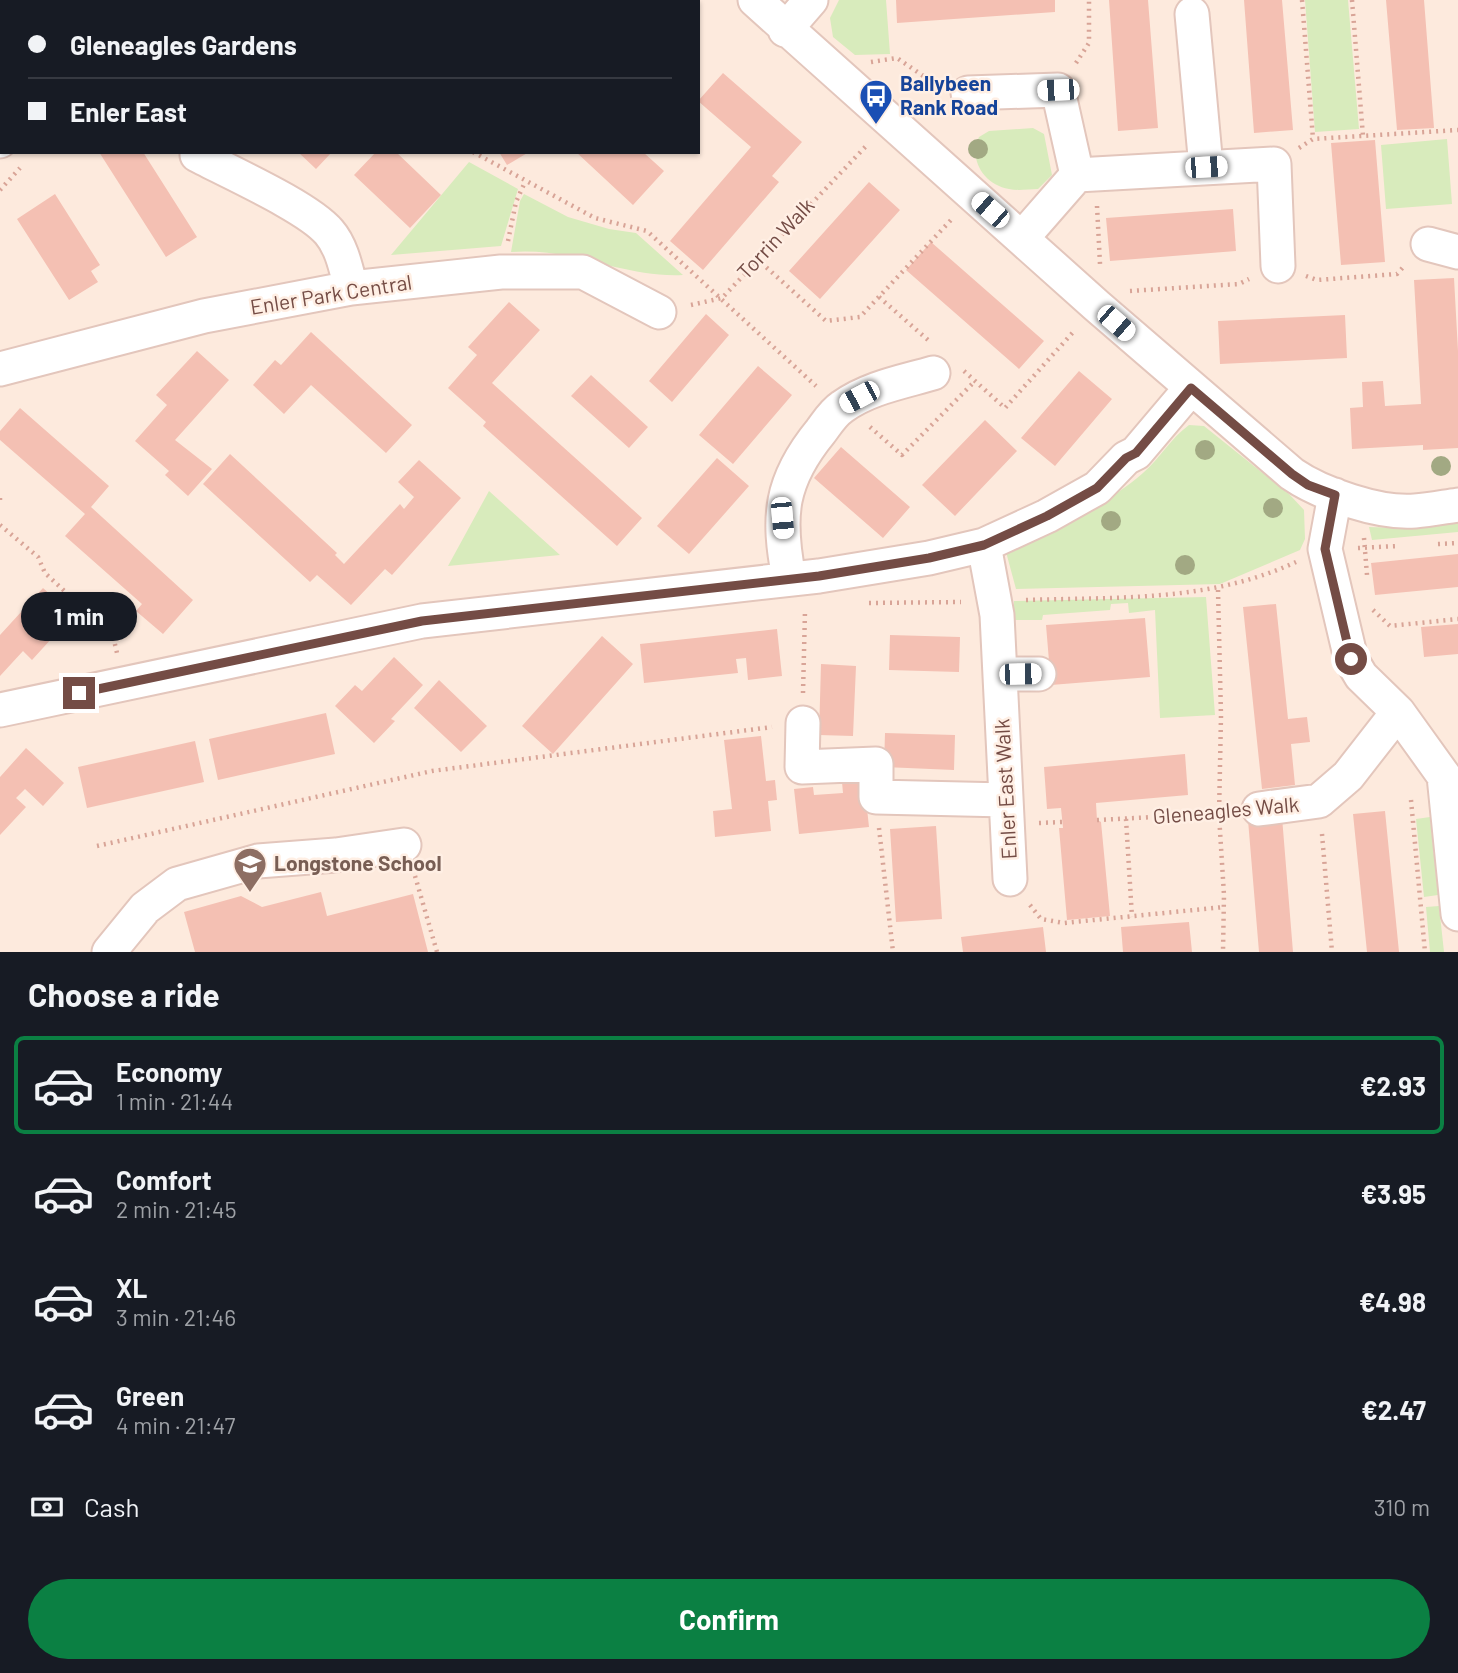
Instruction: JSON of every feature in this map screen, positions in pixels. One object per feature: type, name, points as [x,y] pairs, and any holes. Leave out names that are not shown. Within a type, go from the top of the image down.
[{"type":"street","points":[[755,0],[785,30],[1292,474],[1308,485],[1381,509],[1413,512],[1458,505]]},
{"type":"street","points":[[785,30],[811,0]]},
{"type":"street","points":[[1192,14],[1206,167]]},
{"type":"street","points":[[968,93],[1058,90],[1077,175]]},
{"type":"street","points":[[197,155],[309,216],[330,232],[343,257],[351,288]]},
{"type":"street","points":[[1022,238],[1077,175],[1274,164],[1278,266]]},
{"type":"street","name":"Enler Park Central","points":[[0,369],[204,316],[351,288],[501,272],[583,272],[631,294],[659,312]]},
{"type":"street","points":[[804,577],[782,518],[792,471],[843,406],[872,390],[941,361]]},
{"type":"street","points":[[0,710],[422,621],[804,577],[929,558],[984,545],[1047,516],[1097,488],[1126,458],[1136,453],[1191,388]]},
{"type":"street","points":[[1348,498],[1325,549],[1351,659],[1361,676],[1398,712],[1444,776],[1457,903]]},
{"type":"street","name":"Enler East Walk","points":[[984,545],[997,615],[1010,879]]},
{"type":"street","points":[[1000,674],[1039,674]]},
{"type":"street","name":"Gleneagles Walk","points":[[1259,809],[1319,802],[1348,776],[1398,712]]},
{"type":"street","points":[[803,723],[802,767],[876,764],[876,797],[1006,800]]},
{"type":"street","points":[[109,952],[145,908],[177,884],[258,861],[336,855],[404,845]]},
{"type":"path","points":[[1058,90],[1089,43],[1089,0]]},
{"type":"path","points":[[1302,0],[1313,139]]},
{"type":"path","points":[[1352,0],[1363,136]]},
{"type":"path","points":[[858,64],[897,58],[947,92],[968,93]]},
{"type":"path","points":[[1274,164],[1313,139],[1458,130]]},
{"type":"path","name":"Torrin Walk","points":[[659,312],[722,298],[756,258],[876,136]]},
{"type":"path","points":[[476,154],[595,218],[647,231],[843,406],[902,455],[975,381]]},
{"type":"path","points":[[505,249],[516,202],[525,182]]},
{"type":"path","points":[[1097,204],[1101,269]]},
{"type":"path","points":[[756,258],[826,321],[860,317],[960,211]]},
{"type":"path","points":[[1120,292],[1239,284],[1278,266],[1317,280],[1397,274],[1443,248]]},
{"type":"path","points":[[879,297],[941,361],[975,381],[1005,408],[1083,322]]},
{"type":"path","points":[[1348,498],[1365,548],[1368,584]]},
{"type":"path","points":[[0,524],[38,557],[45,573],[113,636],[125,683]]},
{"type":"path","points":[[1429,544],[1458,542]]},
{"type":"path","points":[[866,603],[1145,596],[1218,590],[1268,575],[1325,549],[1403,546]]},
{"type":"path","points":[[97,846],[432,771],[803,723],[804,577]]},
{"type":"path","points":[[1218,590],[1222,716],[1219,815],[1224,907],[1223,952]]},
{"type":"path","points":[[1370,608],[1391,626],[1458,619]]},
{"type":"path","points":[[876,797],[893,952]]},
{"type":"path","points":[[1319,802],[1332,952]]},
{"type":"path","name":"Gleneagles Walk","points":[[1097,820],[1219,815],[1259,809]]},
{"type":"path","points":[[1126,819],[1132,918]]},
{"type":"path","points":[[404,845],[437,952]]},
{"type":"path","points":[[1010,879],[1041,919],[1064,923],[1224,907]]},
{"type":"green space","points":[[839,0],[886,0],[890,54],[855,55],[833,37],[830,18]]},
{"type":"green space","points":[[1305,0],[1348,0],[1359,129],[1315,132]]},
{"type":"green space","points":[[1033,128],[1044,134],[1052,175],[1038,189],[1012,190],[1000,187],[986,177],[977,162],[976,145],[979,137],[989,131]]},
{"type":"green space","points":[[1447,139],[1452,204],[1386,209],[1381,145]]},
{"type":"green space","points":[[469,162],[518,189],[501,246],[391,255]]},
{"type":"green space","points":[[524,194],[568,217],[609,229],[636,233],[683,275],[639,272],[556,254],[511,252],[520,201]]},
{"type":"green space","points":[[1189,425],[1204,426],[1290,495],[1304,510],[1305,539],[1300,550],[1220,584],[1016,589],[1006,552],[1077,517],[1128,485]]},
{"type":"green space","points":[[489,491],[560,555],[448,566]]},
{"type":"green space","points":[[1458,520],[1458,532],[1372,540],[1369,527],[1402,528]]},
{"type":"green space","points":[[1206,597],[1215,715],[1160,718],[1155,610],[1129,613],[1128,603],[1111,604],[1110,610],[1043,615],[1042,620],[1014,620],[1014,601]]},
{"type":"green space","points":[[1430,817],[1438,895],[1424,897],[1416,819]]},
{"type":"green space","points":[[1439,906],[1444,952],[1430,952],[1426,907]]},
{"type":"building","points":[[896,0],[1055,0],[1055,12],[897,23]]},
{"type":"building","points":[[1109,0],[1148,0],[1158,128],[1118,131]]},
{"type":"building","points":[[1244,0],[1282,0],[1293,130],[1254,133]]},
{"type":"building","points":[[1386,0],[1424,0],[1434,128],[1397,130]]},
{"type":"building","points":[[723,73],[802,142],[772,176],[779,182],[703,270],[670,241],[751,147],[700,103],[700,99]]},
{"type":"building","points":[[1375,140],[1385,262],[1341,265],[1331,143]]},
{"type":"building","points":[[100,154],[144,154],[197,237],[166,257]]},
{"type":"building","points":[[300,154],[330,154],[316,169]]},
{"type":"building","points":[[374,154],[398,154],[441,195],[410,228],[354,175]]},
{"type":"building","points":[[500,154],[526,154],[507,165]]},
{"type":"building","points":[[578,154],[645,154],[664,171],[633,205]]},
{"type":"building","points":[[869,182],[900,210],[820,299],[789,271]]},
{"type":"building","points":[[55,194],[100,265],[91,271],[98,282],[69,300],[17,219]]},
{"type":"building","points":[[1233,209],[1236,251],[1110,261],[1106,218]]},
{"type":"building","points":[[931,242],[1044,341],[1019,369],[906,270]]},
{"type":"building","points":[[1454,278],[1458,351],[1458,448],[1423,450],[1423,445],[1352,449],[1350,408],[1363,407],[1362,382],[1383,381],[1385,406],[1421,404],[1414,280]]},
{"type":"building","points":[[509,302],[540,330],[492,383],[642,518],[617,546],[483,426],[486,422],[448,388],[477,355],[468,347]]},
{"type":"building","points":[[706,314],[729,335],[672,402],[649,381]]},
{"type":"building","points":[[1345,315],[1347,358],[1220,364],[1218,321]]},
{"type":"building","points":[[311,332],[412,425],[386,453],[311,385],[284,414],[253,385],[275,360],[281,365]]},
{"type":"building","points":[[197,351],[229,380],[175,440],[212,469],[188,496],[165,475],[169,471],[135,441],[167,405],[156,395]]},
{"type":"building","points":[[758,366],[792,395],[733,464],[699,435]]},
{"type":"building","points":[[1079,371],[1112,399],[1055,466],[1021,438]]},
{"type":"building","points":[[591,375],[648,427],[629,448],[571,396]]},
{"type":"building","points":[[20,408],[109,486],[91,507],[193,600],[163,634],[136,611],[142,604],[65,536],[85,514],[0,440],[0,431]]},
{"type":"building","points":[[985,420],[1017,451],[955,516],[922,485]]},
{"type":"building","points":[[841,447],[910,507],[883,538],[814,478]]},
{"type":"building","points":[[230,454],[337,553],[335,555],[344,564],[400,504],[404,509],[414,497],[398,482],[419,460],[461,498],[392,575],[385,569],[351,605],[317,575],[310,582],[203,484]]},
{"type":"building","points":[[717,458],[749,486],[689,554],[657,526]]},
{"type":"building","points":[[1458,554],[1458,587],[1375,595],[1371,563]]},
{"type":"building","points":[[43,588],[73,615],[32,660],[23,651],[0,676],[0,635]]},
{"type":"building","points":[[1276,604],[1288,719],[1307,717],[1310,742],[1291,744],[1295,785],[1262,789],[1243,607]]},
{"type":"building","points":[[1145,618],[1150,677],[1051,685],[1046,625]]},
{"type":"building","points":[[1458,624],[1458,654],[1424,657],[1421,627]]},
{"type":"building","points":[[777,629],[782,676],[748,680],[746,658],[736,659],[738,673],[644,683],[640,644]]},
{"type":"building","points":[[890,635],[960,637],[959,672],[889,670]]},
{"type":"building","points":[[602,636],[633,664],[553,754],[522,726]]},
{"type":"building","points":[[394,657],[423,685],[391,719],[395,721],[374,743],[335,706],[355,685],[362,691]]},
{"type":"building","points":[[821,664],[856,666],[853,736],[819,735]]},
{"type":"building","points":[[439,680],[487,726],[461,752],[414,708]]},
{"type":"building","points":[[326,713],[335,754],[218,780],[209,739]]},
{"type":"building","points":[[885,733],[955,735],[954,770],[884,767]]},
{"type":"building","points":[[761,736],[766,781],[775,780],[777,800],[768,801],[771,831],[715,837],[713,811],[732,809],[724,740]]},
{"type":"building","points":[[195,741],[204,782],[87,808],[78,767]]},
{"type":"building","points":[[26,748],[64,783],[43,806],[25,789],[16,798],[26,807],[0,835],[0,777]]},
{"type":"building","points":[[1185,754],[1188,795],[1096,803],[1097,820],[1101,822],[1110,916],[1067,920],[1059,828],[1063,828],[1061,808],[1047,809],[1044,767]]},
{"type":"building","points":[[859,781],[859,791],[865,790],[869,827],[799,834],[794,789],[813,787],[814,795],[843,793],[842,782]]},
{"type":"building","points":[[1385,811],[1399,952],[1367,952],[1353,814]]},
{"type":"building","points":[[1282,817],[1293,952],[1259,952],[1248,820]]},
{"type":"building","points":[[936,826],[942,919],[896,922],[890,829]]},
{"type":"building","points":[[321,892],[327,916],[413,894],[428,952],[195,952],[184,912],[241,896],[262,907]]},
{"type":"building","points":[[1189,922],[1192,952],[1123,952],[1121,927]]},
{"type":"building","points":[[1043,927],[1046,952],[963,952],[961,937]]},
{"type":"place","name":"Ballybeen Rank Road","points":[[876,126]]},
{"type":"place","name":"Longstone School","points":[[250,894]]},
{"type":"route","points":[[79,693],[422,621],[819,576],[929,558],[984,545],[1047,516],[1097,488],[1126,458],[1136,453],[1191,388],[1292,474],[1308,485],[1335,495],[1325,549],[1351,659]]}]
